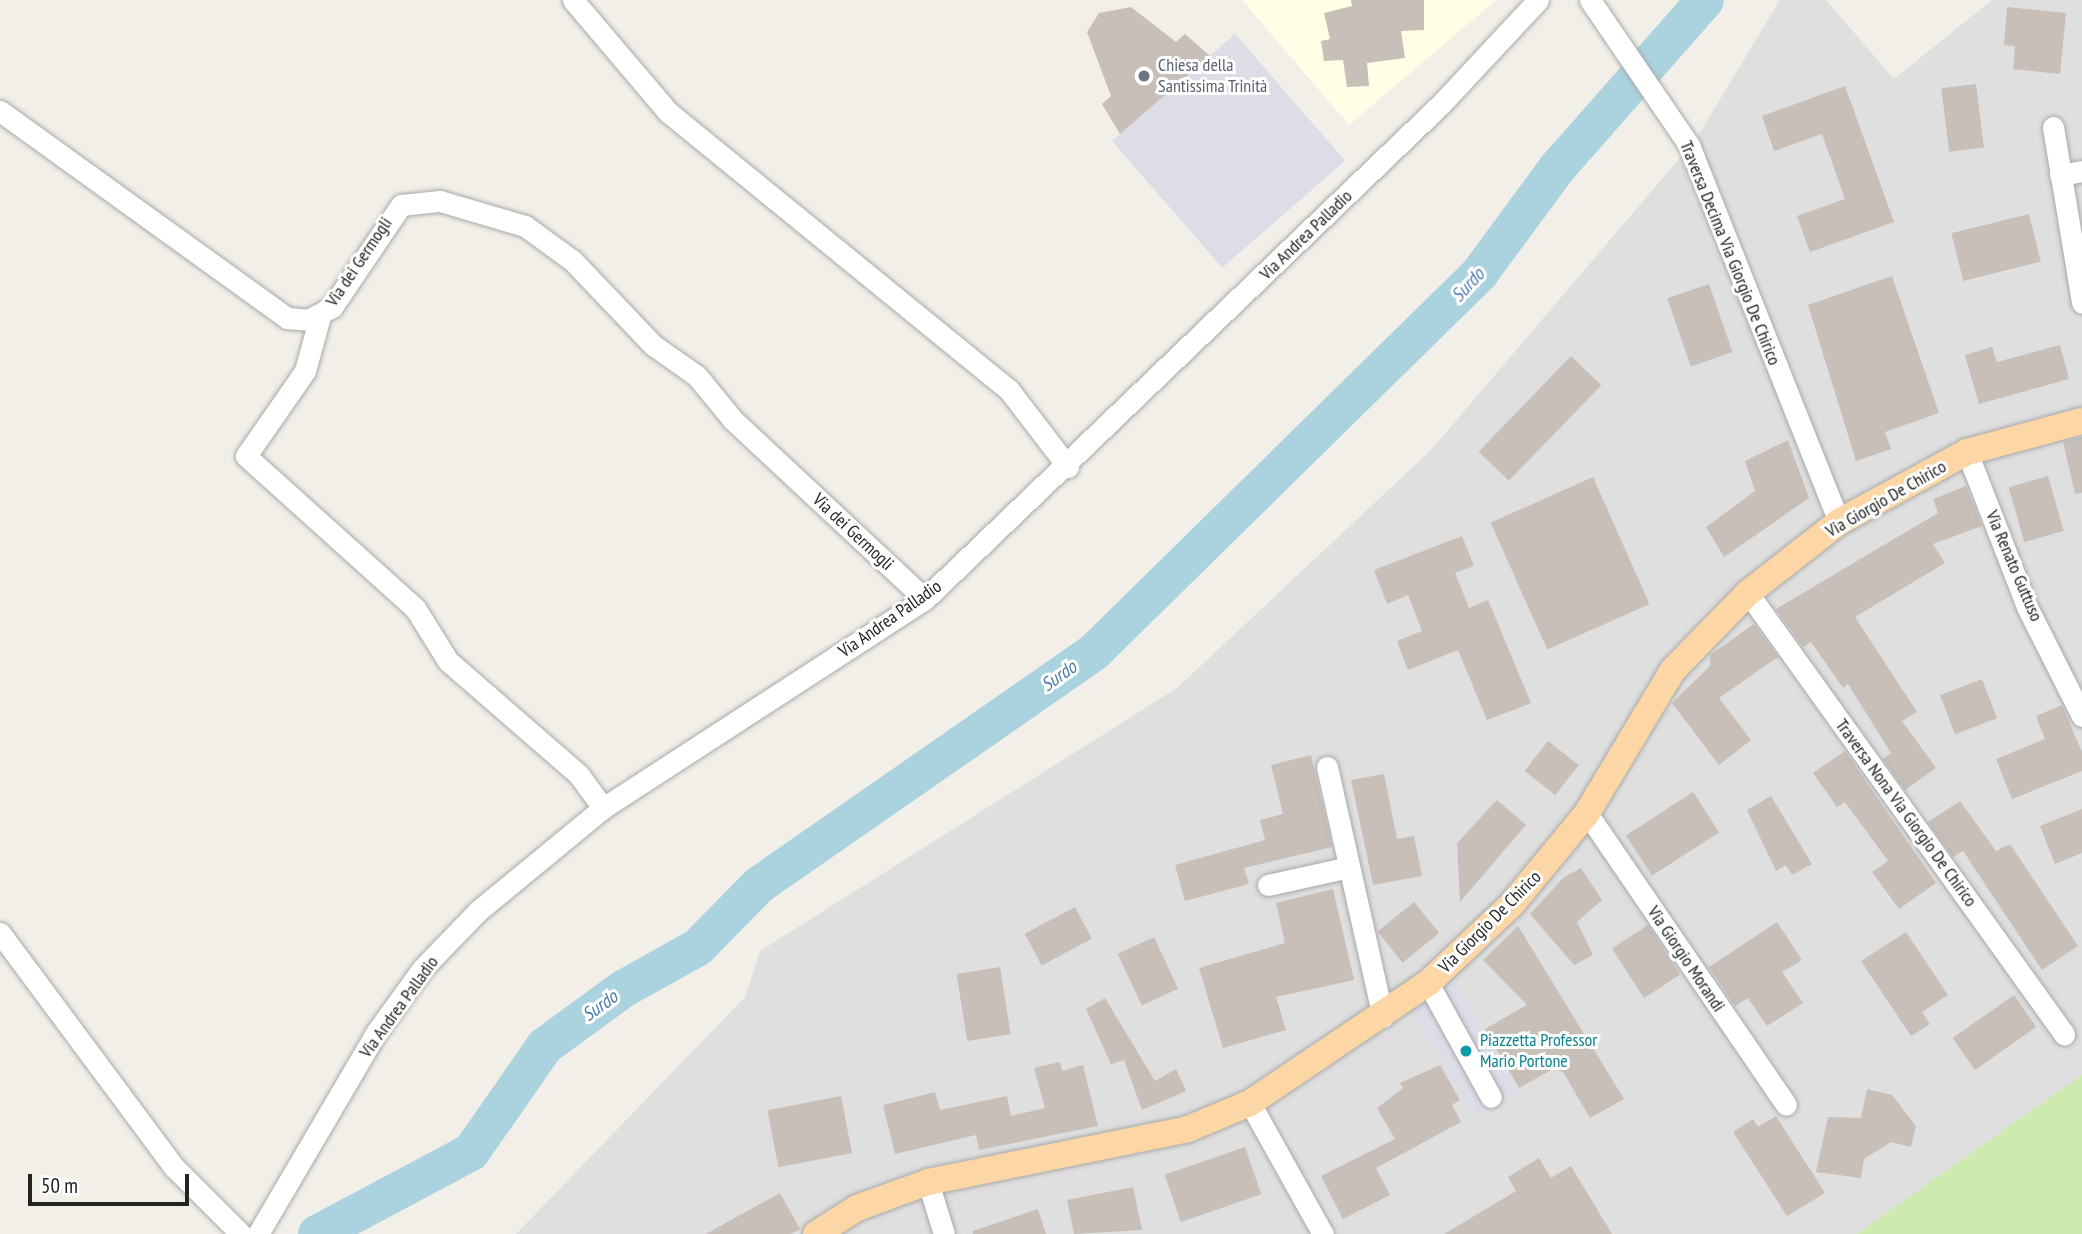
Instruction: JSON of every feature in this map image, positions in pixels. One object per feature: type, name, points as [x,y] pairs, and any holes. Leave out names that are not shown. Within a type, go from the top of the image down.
[{"type":"main road","name":"Via Giorgio De Chirico","points":[[816,1234],[857,1208],[928,1182],[1188,1129],[1250,1103],[1383,1017],[1428,983],[1513,904],[1587,813],[1672,670],[1748,593],[1839,522],[1967,452],[2082,421]]},
{"type":"street","points":[[573,0],[668,112],[1009,390],[1068,467]]},
{"type":"street","name":"Via Andrea Palladio","points":[[258,1234],[376,1033],[422,969],[478,911],[603,808],[925,599],[1068,467],[1469,76],[1538,0]]},
{"type":"street","name":"Traversa Decima Via Giorgio De Chirico","points":[[1596,8],[1689,145],[1839,522]]},
{"type":"street","name":"Via dei Germogli","points":[[0,111],[287,318],[320,316],[401,205],[440,201],[525,226],[573,261],[653,345],[696,376],[733,421],[925,599]]},
{"type":"street","points":[[2053,127],[2082,303]]},
{"type":"street","points":[[2060,175],[2082,172]]},
{"type":"street","points":[[320,316],[305,371],[246,456],[415,608],[448,661],[579,775],[603,808]]},
{"type":"street","name":"Via Renato Guttuso","points":[[1967,452],[2027,607],[2082,716]]},
{"type":"street","name":"Traversa Nona Via Giorgio De Chirico","points":[[1748,593],[2064,1034]]},
{"type":"street","points":[[1327,767],[1383,1017]]},
{"type":"street","name":"Via Giorgio Morandi","points":[[1587,813],[1786,1105]]},
{"type":"street","points":[[1268,885],[1349,867]]},
{"type":"street","points":[[0,933],[174,1167],[241,1234]]},
{"type":"street","points":[[1428,983],[1491,1097]]},
{"type":"street","points":[[1250,1103],[1323,1234]]},
{"type":"street","points":[[928,1182],[944,1234]]},
{"type":"shaded area","points":[[1242,0],[1496,0],[1349,125]]},
{"type":"shaded area","points":[[1780,0],[1826,0],[1894,79],[1992,0],[2082,0],[2082,1234],[516,1234],[745,997],[760,951],[1177,688],[1431,450],[1696,139]]},
{"type":"shaded area","points":[[1235,34],[1345,161],[1222,268],[1112,141]]},
{"type":"shaded area","name":"Piazzetta Professor Mario Portone","points":[[1453,977],[1518,1090],[1473,1116],[1408,1003]]},
{"type":"green space","points":[[2082,1075],[2082,1234],[1857,1234],[1862,1230]]},
{"type":"building","points":[[1351,0],[1424,0],[1424,30],[1401,31],[1405,58],[1367,63],[1369,86],[1347,87],[1343,60],[1324,61],[1321,41],[1330,39],[1324,13],[1352,6]]},
{"type":"building","name":"Chiesa della Santissima Trinità","points":[[1131,7],[1176,42],[1185,34],[1210,56],[1120,134],[1102,104],[1111,96],[1087,32],[1099,13]]},
{"type":"building","points":[[2007,7],[2066,13],[2060,74],[2013,69],[2015,46],[2004,45]]},
{"type":"building","points":[[1976,84],[1984,148],[1949,152],[1941,88]]},
{"type":"building","points":[[1845,86],[1894,222],[1810,252],[1797,216],[1845,199],[1822,134],[1774,151],[1762,116]]},
{"type":"building","points":[[2029,214],[2041,262],[1963,281],[1951,233]]},
{"type":"building","points":[[1892,276],[1939,413],[1885,432],[1891,449],[1856,461],[1808,305]]},
{"type":"building","points":[[1709,284],[1732,352],[1691,366],[1667,298]]},
{"type":"building","points":[[2060,345],[2069,379],[1979,404],[1965,355],[1992,347],[1997,362]]},
{"type":"building","points":[[1571,356],[1601,385],[1509,481],[1479,452]]},
{"type":"building","points":[[2082,437],[2082,493],[2075,494],[2063,442]]},
{"type":"building","points":[[1788,440],[1809,498],[1724,557],[1706,527],[1755,491],[1745,461]]},
{"type":"building","points":[[2048,476],[2064,531],[2024,542],[2009,487]]},
{"type":"building","points":[[1593,477],[1650,604],[1547,650],[1491,523]]},
{"type":"building","points":[[1966,486],[1982,526],[1933,544],[1945,563],[1855,617],[1917,712],[1902,721],[1936,768],[1905,790],[1883,759],[1891,753],[1848,684],[1843,688],[1811,642],[1803,647],[1776,609],[1938,513],[1933,499]]},
{"type":"building","points":[[1462,536],[1474,566],[1455,573],[1469,608],[1488,600],[1531,703],[1487,720],[1458,650],[1408,670],[1397,641],[1422,631],[1408,595],[1387,604],[1374,570]]},
{"type":"building","points":[[1754,624],[1778,657],[1719,698],[1751,740],[1719,765],[1672,703],[1710,666],[1710,655]]},
{"type":"building","points":[[1982,679],[1997,718],[1955,734],[1940,695]]},
{"type":"building","points":[[2062,705],[2082,752],[2082,771],[2012,799],[1996,759],[2045,739],[2036,716]]},
{"type":"building","points":[[1548,741],[1579,765],[1555,795],[1525,771]]},
{"type":"building","points":[[1845,751],[1936,883],[1899,909],[1872,872],[1888,861],[1845,802],[1837,807],[1813,773]]},
{"type":"building","points":[[1311,755],[1332,847],[1244,868],[1249,884],[1185,901],[1175,865],[1265,840],[1260,820],[1283,814],[1271,765]]},
{"type":"building","points":[[1384,774],[1397,839],[1414,836],[1422,876],[1373,885],[1351,780]]},
{"type":"building","points":[[1693,792],[1719,832],[1652,876],[1626,836]]},
{"type":"building","points":[[1771,796],[1812,864],[1792,875],[1786,865],[1776,871],[1747,810]]},
{"type":"building","points":[[1497,800],[1526,825],[1460,902],[1457,843]]},
{"type":"building","points":[[1960,801],[1996,851],[2010,844],[2078,946],[2042,970],[1963,851],[1953,857],[1928,822]]},
{"type":"building","points":[[2082,809],[2082,853],[2055,864],[2040,826]]},
{"type":"building","points":[[1581,868],[1602,900],[1577,922],[1593,955],[1574,965],[1530,914],[1564,877]]},
{"type":"building","points":[[1333,889],[1354,980],[1276,997],[1286,1030],[1223,1048],[1199,968],[1285,943],[1276,903]]},
{"type":"building","points":[[1414,902],[1439,933],[1403,963],[1377,932]]},
{"type":"building","points":[[1075,907],[1092,939],[1042,966],[1025,934]]},
{"type":"building","points":[[1777,922],[1802,960],[1782,972],[1803,1003],[1767,1026],[1748,998],[1735,1006],[1709,967]]},
{"type":"building","points":[[1648,925],[1680,974],[1644,998],[1612,948]]},
{"type":"building","points":[[1518,926],[1624,1099],[1590,1118],[1563,1072],[1553,1069],[1519,1088],[1485,1029],[1527,1005],[1483,960]]},
{"type":"building","points":[[1906,932],[1948,995],[1922,1012],[1930,1024],[1911,1036],[1861,961]]},
{"type":"building","points":[[1154,937],[1178,989],[1142,1006],[1118,954]]},
{"type":"building","points":[[1000,967],[1011,1034],[967,1041],[957,974]]},
{"type":"building","points":[[2014,995],[2036,1027],[1975,1070],[1953,1038]]},
{"type":"building","points":[[1105,998],[1155,1081],[1176,1069],[1186,1091],[1142,1110],[1124,1060],[1111,1064],[1086,1009]]},
{"type":"building","points":[[1060,1062],[1062,1071],[1083,1065],[1098,1126],[979,1150],[976,1135],[895,1154],[883,1105],[935,1092],[940,1110],[1007,1096],[1011,1116],[1045,1108],[1034,1068]]},
{"type":"building","points":[[1440,1065],[1460,1100],[1452,1105],[1461,1122],[1376,1168],[1390,1195],[1343,1219],[1321,1176],[1395,1139],[1377,1108],[1403,1088],[1400,1083]]},
{"type":"building","points":[[1867,1089],[1892,1095],[1916,1126],[1911,1147],[1891,1142],[1864,1159],[1861,1178],[1816,1172],[1828,1117],[1861,1118]]},
{"type":"building","points":[[841,1096],[852,1153],[778,1167],[767,1110]]},
{"type":"building","points":[[1776,1116],[1825,1193],[1787,1216],[1733,1132],[1753,1119],[1758,1127]]},
{"type":"building","points":[[1245,1147],[1261,1194],[1181,1222],[1165,1175]]},
{"type":"building","points":[[1539,1158],[1551,1178],[1571,1166],[1612,1234],[1444,1234],[1516,1191],[1508,1177]]},
{"type":"building","points":[[1133,1187],[1142,1230],[1074,1234],[1067,1200]]},
{"type":"building","points":[[780,1193],[800,1229],[791,1234],[706,1234]]},
{"type":"building","points":[[1038,1209],[1046,1234],[973,1234],[973,1231]]},
{"type":"waterway","name":"Surdo","points":[[317,1234],[471,1152],[545,1046],[623,989],[698,947],[759,885],[1094,652],[1479,274],[1558,167],[1705,0]]},
{"type":"place","name":"Chiesa della Santissima Trinità","points":[[1144,76]]},
{"type":"place","name":"Piazzetta Professor Mario Portone","points":[[1466,1051]]}]
